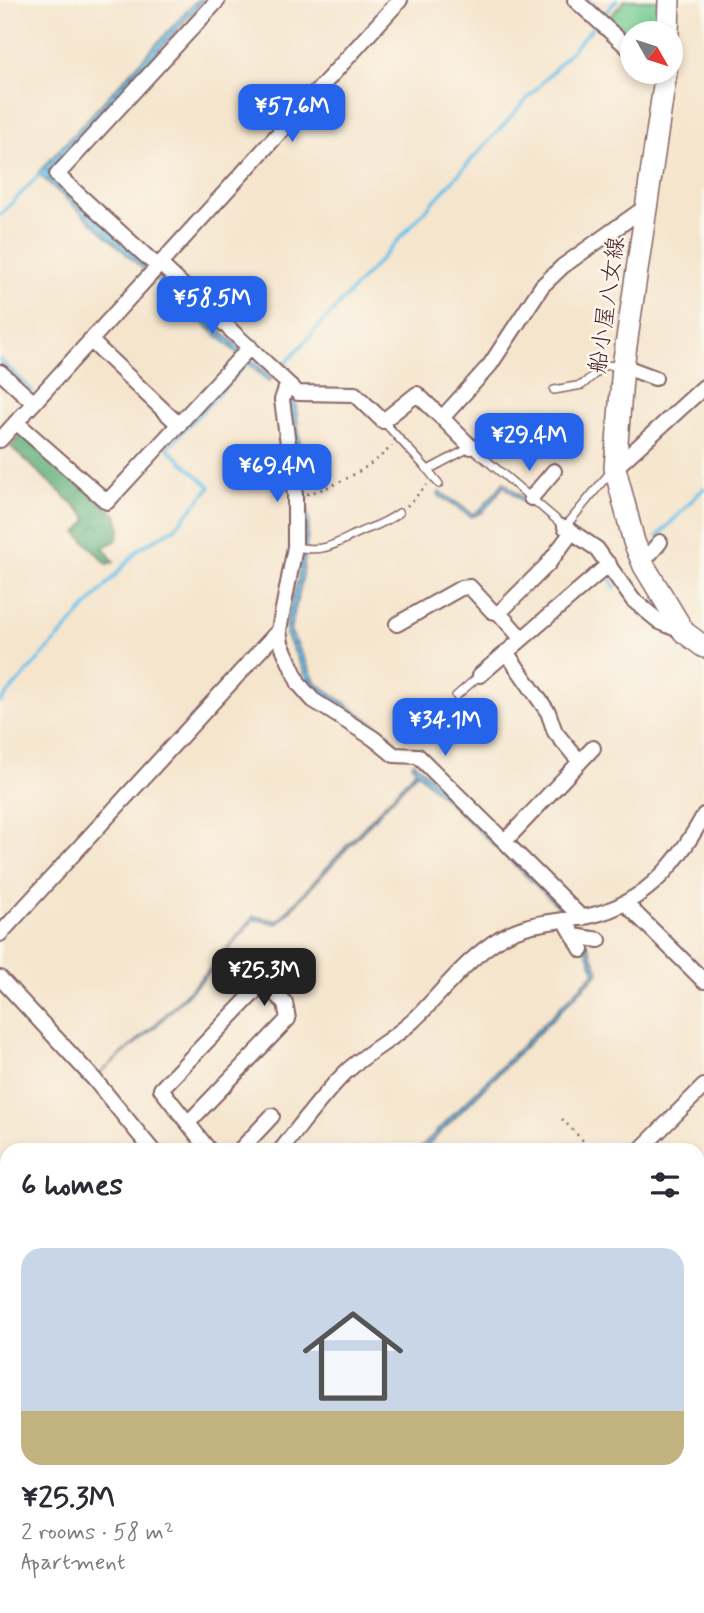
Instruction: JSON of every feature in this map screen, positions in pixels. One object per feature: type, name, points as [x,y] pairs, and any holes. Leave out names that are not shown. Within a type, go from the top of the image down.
[{"type":"main road","points":[[668,21],[669,0]]},
{"type":"main road","name":"船小屋八女線","points":[[661,84],[624,366],[615,468],[634,542],[643,562],[684,632],[704,647]]},
{"type":"street","points":[[218,0],[57,175],[298,393],[355,394],[383,421],[417,394],[471,447]]},
{"type":"street","points":[[0,440],[400,0]]},
{"type":"street","points":[[575,0],[620,40]]},
{"type":"street","points":[[442,418],[490,365],[541,286],[563,266],[647,206]]},
{"type":"street","points":[[90,340],[179,425]]},
{"type":"street","points":[[16,422],[107,502],[250,347]]},
{"type":"street","points":[[624,366],[655,378]]},
{"type":"street","points":[[0,372],[34,403]]},
{"type":"street","points":[[287,385],[282,400],[295,498],[295,547],[279,630],[281,643],[299,684],[313,700],[373,737],[394,755],[418,756],[582,918]]},
{"type":"street","points":[[615,468],[704,387]]},
{"type":"street","points":[[531,498],[554,471]]},
{"type":"street","points":[[499,612],[548,564],[568,530],[597,549],[633,600],[660,622],[684,632]]},
{"type":"street","points":[[643,562],[660,542]]},
{"type":"street","points":[[480,675],[609,564]]},
{"type":"street","points":[[397,624],[461,588],[470,587],[492,611],[499,612],[522,639]]},
{"type":"street","points":[[0,934],[279,630]]},
{"type":"street","points":[[506,652],[548,712],[555,732],[580,762]]},
{"type":"street","points":[[505,841],[593,748]]},
{"type":"street","points":[[287,1143],[346,1072],[402,1031],[461,970],[510,933],[528,925],[582,918],[627,905],[665,871],[704,815]]},
{"type":"street","points":[[627,905],[704,981]]},
{"type":"street","points":[[565,920],[582,950]]},
{"type":"street","points":[[574,936],[600,940]]},
{"type":"street","points":[[0,978],[94,1079],[146,1143]]},
{"type":"street","points":[[188,1123],[288,1018],[285,1003],[263,983],[160,1089],[204,1143]]},
{"type":"street","points":[[647,1143],[704,1086]]},
{"type":"street","points":[[247,1143],[272,1116]]},
{"type":"lane","points":[[554,390],[582,385],[605,365],[624,366]]},
{"type":"lane","points":[[383,421],[436,481]]},
{"type":"lane","points":[[428,470],[471,447],[568,530],[615,468]]},
{"type":"lane","points":[[295,547],[309,550],[341,544],[371,527],[380,527],[399,513]]},
{"type":"lane","points":[[456,696],[480,675]]},
{"type":"path","points":[[295,498],[343,481],[378,459],[399,439]]},
{"type":"path","points":[[399,513],[436,481]]},
{"type":"path","points":[[562,1119],[585,1143]]},
{"type":"green space","points":[[625,0],[664,0],[663,21],[620,21],[620,30],[608,19]]},
{"type":"green space","points":[[22,434],[116,515],[120,529],[117,540],[103,547],[114,562],[107,564],[77,533],[88,520],[85,515],[11,447]]},
{"type":"water","points":[[197,0],[204,0],[49,172],[147,264],[143,269],[38,173]]},
{"type":"water","points":[[161,276],[272,378],[269,382],[157,281]]},
{"type":"water","points":[[291,396],[295,399],[309,523],[302,580],[290,630],[316,683],[389,734],[397,744],[394,747],[375,729],[312,688],[286,634],[287,618],[298,579],[304,526],[288,401]]},
{"type":"water","points":[[504,482],[531,505],[529,507],[504,486],[482,513],[471,517],[438,495],[440,492],[473,514],[480,510]]},
{"type":"water","points":[[414,762],[565,907],[562,910],[417,772],[278,924],[254,919],[208,974],[155,1027],[98,1075],[155,1025],[214,965],[254,916],[278,921],[416,770],[412,765]]},
{"type":"water","points":[[587,943],[599,972],[430,1143],[425,1143],[595,972],[584,944]]},
{"type":"waterway","points":[[588,0],[604,14],[617,0]]},
{"type":"waterway","points":[[282,367],[594,26]]},
{"type":"waterway","points":[[0,215],[42,172]]},
{"type":"waterway","points":[[0,360],[33,391]]},
{"type":"waterway","points":[[0,702],[140,548],[175,528],[210,487],[167,448],[249,361]]},
{"type":"waterway","points":[[657,537],[704,488]]},
{"type":"waterway","points":[[540,515],[561,532]]},
{"type":"waterway","points":[[609,577],[615,588]]},
{"type":"waterway","points":[[58,1051],[87,1083]]}]
